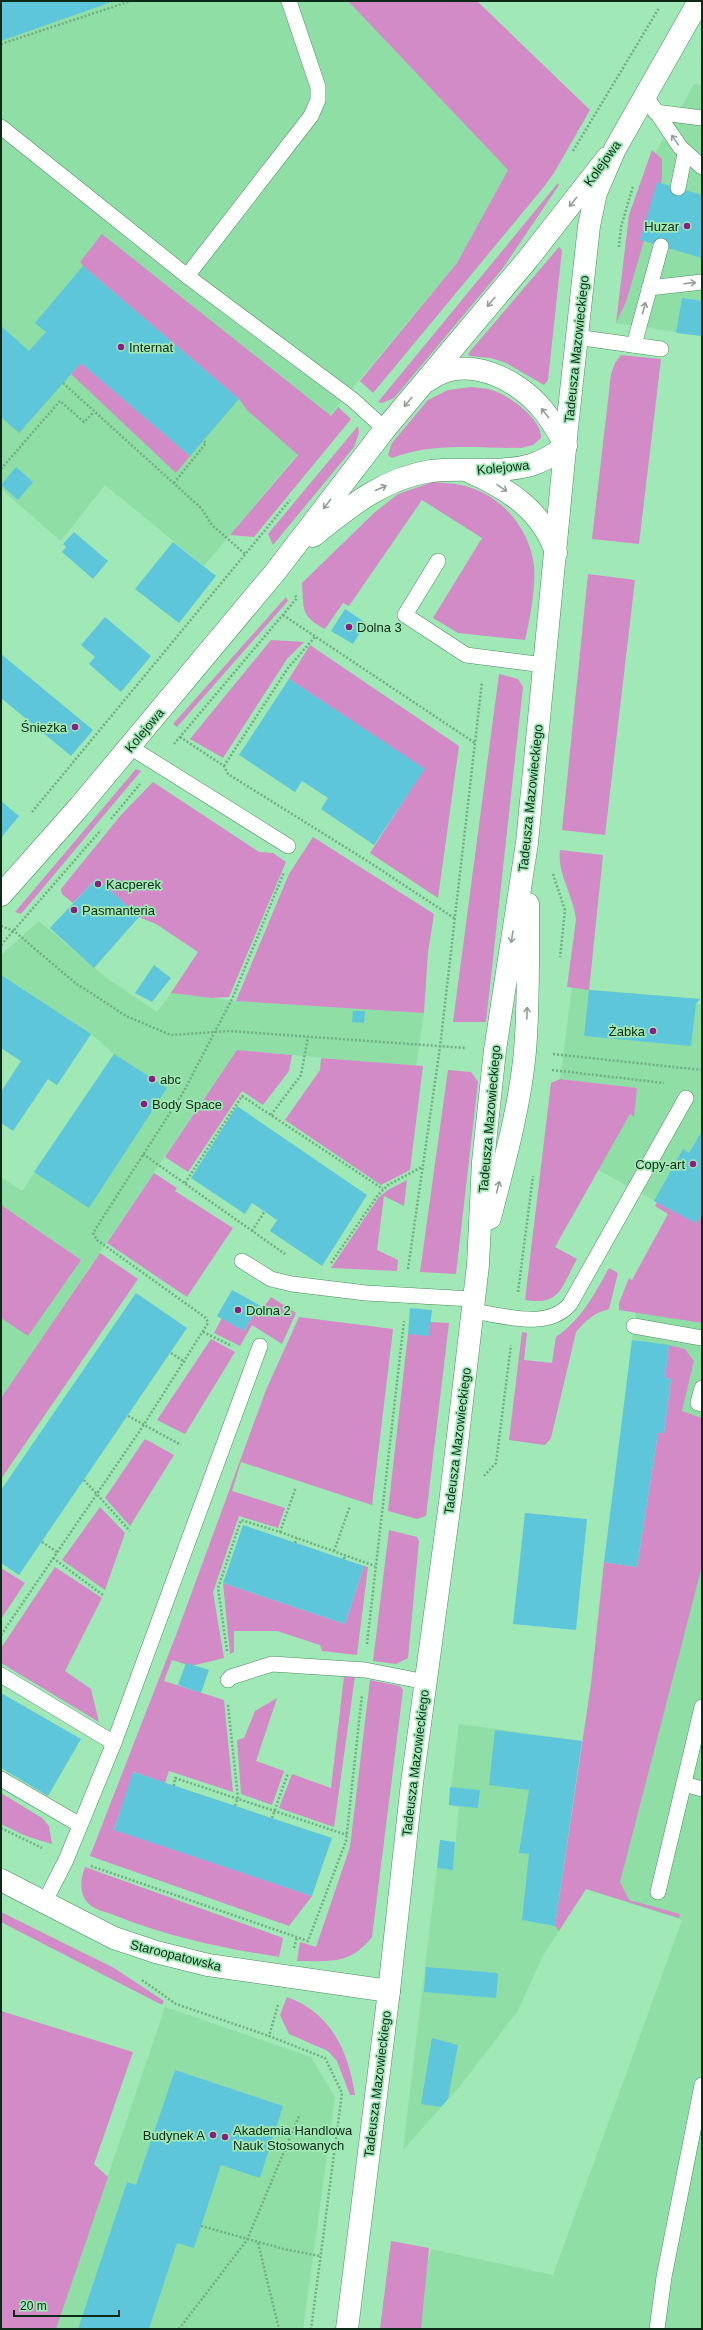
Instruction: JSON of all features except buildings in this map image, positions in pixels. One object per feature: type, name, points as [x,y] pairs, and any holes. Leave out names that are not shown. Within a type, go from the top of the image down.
[{"type":"street","name":"Kolejowa","points":[[1,895],[44,848],[130,747],[283,561],[385,429],[528,259],[615,149],[650,103],[699,1]]},
{"type":"street","name":"Tadeusza Mazowieckiego","points":[[347,2329],[389,1991],[412,1783],[451,1495],[478,1265],[483,1162],[495,1050],[527,843],[576,337],[589,226],[596,193],[615,149]]},
{"type":"street","name":"Kolejowa","points":[[283,561],[347,508],[373,491],[406,477],[432,471],[530,466],[547,459],[566,446],[542,409],[508,381],[469,368],[439,372],[423,384]]},
{"type":"street","name":"Tadeusza Mazowieckiego","points":[[467,470],[499,485],[529,508],[551,537],[556,553]]},
{"type":"street","points":[[478,1265],[504,1161],[525,1052],[529,973],[527,843]]},
{"type":"street","name":"Staroopatowska","points":[[1,1880],[114,1938],[156,1952],[208,1965],[287,1975],[389,1991]]},
{"type":"lane","points":[[187,276],[311,116],[318,100],[318,87],[289,1]]},
{"type":"lane","points":[[650,103],[702,118]]},
{"type":"lane","points":[[650,103],[686,154],[702,167]]},
{"type":"lane","points":[[1,127],[187,276],[353,400],[385,429]]},
{"type":"lane","points":[[678,188],[686,154]]},
{"type":"lane","points":[[634,345],[661,246]]},
{"type":"lane","points":[[649,288],[702,282]]},
{"type":"lane","points":[[576,337],[661,349]]},
{"type":"lane","points":[[438,562],[406,615],[466,655],[544,665]]},
{"type":"lane","points":[[130,747],[288,846]]},
{"type":"lane","points":[[242,1262],[271,1279],[292,1284],[406,1295],[473,1305],[515,1317],[544,1319],[564,1311],[570,1304],[686,1098]]},
{"type":"lane","points":[[634,1326],[702,1338]]},
{"type":"lane","points":[[44,1903],[66,1860],[114,1743],[258,1352]]},
{"type":"lane","points":[[702,1388],[698,1403],[702,1404]]},
{"type":"lane","points":[[230,1679],[272,1664],[365,1670],[426,1682]]},
{"type":"lane","points":[[1,1675],[114,1743]]},
{"type":"lane","points":[[658,1892],[702,1707]]},
{"type":"lane","points":[[1,1779],[80,1825]]},
{"type":"lane","points":[[684,1784],[702,1789]]},
{"type":"lane","points":[[657,2329],[664,2277],[702,2085]]},
{"type":"path","points":[[1,44],[131,1]]},
{"type":"path","points":[[618,250],[622,227],[634,182]]},
{"type":"path","points":[[63,383],[201,508],[212,525],[245,554]]},
{"type":"path","points":[[1,469],[60,402],[84,422],[94,412]]},
{"type":"path","points":[[174,483],[206,443],[203,441]]},
{"type":"path","points":[[283,615],[475,744]]},
{"type":"path","points":[[224,766],[288,668],[315,637]]},
{"type":"path","points":[[1,1828],[66,1860],[87,1864],[308,1941],[347,1835],[375,1566],[402,1347],[406,1295],[440,1047],[484,657]]},
{"type":"path","points":[[180,737],[224,766],[228,774],[454,918]]},
{"type":"path","points":[[307,833],[311,826]]},
{"type":"path","points":[[1,1635],[143,1426],[208,1324],[206,1318],[94,1237],[94,1229],[184,1091],[233,997],[287,867]]},
{"type":"path","points":[[552,870],[565,910],[559,963]]},
{"type":"path","points":[[1,926],[14,931],[74,982],[126,1016],[171,1035],[229,1031],[468,1048]]},
{"type":"path","points":[[1,945],[14,931]]},
{"type":"path","points":[[271,1115],[301,1075],[308,1037]]},
{"type":"path","points":[[564,1055],[702,1070]]},
{"type":"path","points":[[558,1071],[645,1081]]},
{"type":"path","points":[[185,1183],[242,1096],[383,1190]]},
{"type":"path","points":[[144,1154],[290,1257]]},
{"type":"path","points":[[330,1265],[383,1190],[423,1167]]},
{"type":"path","points":[[496,1463],[534,1170]]},
{"type":"path","points":[[252,1231],[265,1211]]},
{"type":"path","points":[[203,1332],[258,1352]]},
{"type":"path","points":[[171,1353],[185,1362]]},
{"type":"path","points":[[128,1416],[143,1426],[181,1446]]},
{"type":"path","points":[[84,1480],[130,1531]]},
{"type":"path","points":[[280,1532],[296,1487]]},
{"type":"path","points":[[334,1551],[350,1506]]},
{"type":"path","points":[[235,1806],[238,1798],[228,1716],[230,1679],[218,1588],[241,1520],[280,1532],[375,1566]]},
{"type":"path","points":[[295,1543],[297,1538]]},
{"type":"path","points":[[42,1542],[57,1552]]},
{"type":"path","points":[[344,1559],[345,1555]]},
{"type":"path","points":[[53,1558],[103,1595]]},
{"type":"path","points":[[272,1818],[288,1773]]},
{"type":"path","points":[[174,1786],[175,1778],[347,1835]]},
{"type":"path","points":[[297,1937],[269,2036],[325,2058],[342,2093],[311,2329]]},
{"type":"path","points":[[179,2329],[247,2240],[299,2116]]},
{"type":"path","points":[[201,2226],[258,2243],[320,2256]]},
{"type":"path","points":[[258,2243],[279,2329]]},
{"type":"shaded area","points":[[1,1],[348,1],[508,170],[457,263],[204,566],[105,485],[61,541],[1,489]]},
{"type":"shaded area","points":[[348,1],[477,1],[590,110],[554,173],[543,188],[373,393],[360,381],[457,263],[508,170]]},
{"type":"shaded area","points":[[694,84],[702,85],[702,336],[616,323],[656,152]]},
{"type":"shaded area","points":[[652,150],[662,159],[662,179],[626,302],[616,323],[629,215]]},
{"type":"shaded area","points":[[558,183],[559,185],[503,268],[394,398],[382,403],[378,402]]},
{"type":"shaded area","points":[[102,234],[331,416],[338,407],[351,419],[254,537],[230,535],[298,455],[248,411],[239,399],[83,266],[80,262]]},
{"type":"shaded area","points":[[559,247],[562,250],[548,380],[544,385],[506,363],[491,358],[470,356],[468,354],[472,349]]},
{"type":"shaded area","points":[[621,355],[661,359],[639,544],[592,539],[611,374],[615,363]]},
{"type":"shaded area","points":[[81,363],[190,456],[176,473],[71,374]]},
{"type":"shaded area","points":[[471,387],[492,390],[516,403],[531,416],[536,423],[540,431],[541,438],[533,445],[521,448],[456,447],[423,450],[392,458],[388,455],[392,443],[428,400],[448,390]]},
{"type":"shaded area","points":[[358,426],[359,433],[354,447],[273,545],[268,534]]},
{"type":"shaded area","points":[[433,482],[461,485],[488,495],[510,513],[526,537],[534,565],[534,582],[529,623],[525,640],[458,633],[433,618],[482,538],[422,500],[349,606],[343,603],[325,629],[311,620],[305,611],[302,583],[374,513],[398,494]]},
{"type":"shaded area","points":[[588,574],[635,580],[605,835],[562,830]]},
{"type":"shaded area","points":[[286,597],[288,601],[177,727],[173,724]]},
{"type":"shaded area","points":[[271,640],[304,642],[287,659],[223,758],[190,739]]},
{"type":"shaded area","points":[[310,645],[459,746],[438,898],[370,853],[424,769],[289,679]]},
{"type":"shaded area","points":[[499,674],[518,679],[523,687],[486,1022],[453,1022]]},
{"type":"shaded area","points":[[136,769],[141,771],[21,914],[15,912]]},
{"type":"shaded area","points":[[153,782],[259,852],[273,853],[286,862],[229,997],[212,998],[171,993],[198,952],[156,924],[139,917],[97,878],[73,903],[62,894],[61,889],[121,815]]},
{"type":"shaded area","points":[[313,837],[434,914],[428,952],[424,1013],[236,1001],[289,874]]},
{"type":"shaded area","points":[[560,850],[603,855],[589,990],[567,987],[576,920],[575,911],[561,868]]},
{"type":"shaded area","points":[[39,921],[104,976],[157,1012],[171,993],[236,1001],[424,1013],[416,1066],[237,1050],[1,1398],[1,1177],[22,1191],[114,1054],[91,1034],[57,1085],[1,1048],[1,955]]},
{"type":"shaded area","points":[[572,988],[700,999],[696,1004],[702,1005],[702,1215],[696,1223],[598,1170],[630,1114],[633,1116],[637,1088],[560,1079]]},
{"type":"shaded area","points":[[237,1050],[292,1055],[289,1071],[263,1105],[242,1091],[188,1172],[165,1157]]},
{"type":"shaded area","points":[[321,1058],[423,1066],[410,1170],[381,1185],[285,1120],[320,1070]]},
{"type":"shaded area","points":[[448,1070],[471,1072],[478,1082],[456,1274],[420,1272]]},
{"type":"shaded area","points":[[560,1079],[637,1088],[634,1117],[630,1114],[555,1247],[577,1259],[563,1286],[553,1297],[546,1300],[525,1300],[551,1083]]},
{"type":"shaded area","points":[[154,1173],[177,1188],[175,1191],[233,1228],[187,1297],[107,1243]]},
{"type":"shaded area","points":[[407,1180],[404,1206],[384,1196],[377,1250],[398,1260],[397,1271],[331,1268],[379,1197],[388,1190]]},
{"type":"shaded area","points":[[657,1202],[696,1223],[702,1215],[702,1323],[619,1310],[619,1303],[629,1278],[632,1280],[668,1214],[655,1206]]},
{"type":"shaded area","points":[[1,1205],[81,1260],[28,1336],[1,1318]]},
{"type":"shaded area","points":[[100,1253],[138,1279],[1,1479],[1,1398]]},
{"type":"shaded area","points":[[609,1268],[618,1273],[609,1309],[591,1318],[576,1332],[551,1438],[545,1445],[509,1440],[522,1332],[527,1333],[524,1360],[552,1363],[556,1337],[573,1322],[587,1306]]},
{"type":"shaded area","points":[[271,1297],[296,1313],[282,1344],[252,1325],[240,1346],[214,1333],[222,1318],[244,1331],[259,1305],[263,1308]]},
{"type":"shaded area","points":[[636,1312],[702,1323],[702,1418],[682,1411],[694,1361],[685,1349],[632,1340]]},
{"type":"shaded area","points":[[299,1317],[393,1329],[372,1505],[241,1462],[232,1491],[285,1508],[278,1528],[239,1516],[213,1592],[224,1658],[191,1666],[172,1660],[164,1681],[224,1700],[233,1792],[169,1771],[165,1783],[134,1772],[114,1829],[312,1896],[289,1926],[90,1856],[178,1630],[266,1390]]},
{"type":"shaded area","points":[[430,1322],[449,1323],[426,1516],[417,1519],[388,1511],[408,1334]]},
{"type":"shaded area","points":[[211,1339],[235,1352],[185,1434],[157,1420]]},
{"type":"shaded area","points":[[669,1345],[685,1349],[694,1361],[682,1411],[702,1418],[702,1566],[620,1882],[629,1900],[680,1914],[679,1918],[586,1889],[559,1931],[555,1926],[591,1684],[604,1562],[637,1567],[658,1433],[664,1433],[671,1379],[665,1378]]},
{"type":"shaded area","points":[[145,1439],[174,1455],[130,1526],[105,1498]]},
{"type":"shaded area","points":[[702,1441],[702,2329],[413,2329],[431,2249],[553,2275],[682,1920],[586,1889]]},
{"type":"shaded area","points":[[100,1507],[125,1533],[105,1590],[62,1560]]},
{"type":"shaded area","points":[[389,1530],[417,1537],[419,1541],[408,1658],[396,1664],[373,1661]]},
{"type":"shaded area","points":[[364,1566],[368,1567],[357,1655],[322,1651],[320,1645],[277,1631],[234,1631],[234,1652],[230,1654],[223,1583],[345,1624]]},
{"type":"shaded area","points":[[55,1567],[102,1598],[65,1671],[91,1689],[99,1722],[1,1663],[1,1648]]},
{"type":"shaded area","points":[[1,1568],[25,1583],[1,1619]]},
{"type":"shaded area","points":[[355,1676],[334,1827],[279,1808],[292,1774],[331,1788],[344,1677]]},
{"type":"shaded area","points":[[370,1680],[400,1686],[403,1690],[372,1937],[356,1953],[339,1960],[297,1961],[300,1942],[316,1947],[350,1847]]},
{"type":"shaded area","points":[[277,1698],[256,1761],[284,1771],[272,1805],[241,1794],[237,1740],[244,1738],[255,1711]]},
{"type":"shaded area","points":[[459,1724],[582,1741],[555,1926],[559,1931],[544,1954],[517,2012],[460,2086],[403,2150],[437,1868],[453,1869],[459,1807],[449,1805]]},
{"type":"shaded area","points":[[1,1793],[42,1818],[49,1826],[52,1844],[26,1836],[1,1824]]},
{"type":"shaded area","points":[[85,1867],[283,1938],[279,1957],[216,1946],[175,1936],[94,1908],[83,1896],[81,1887]]},
{"type":"shaded area","points":[[1,1912],[114,1968],[164,2001],[162,2005],[1,1922]]},
{"type":"shaded area","points":[[287,1997],[302,2004],[315,2013],[326,2023],[335,2035],[348,2063],[355,2095],[350,2095],[337,2061],[328,2051],[289,2034],[280,2015]]},
{"type":"shaded area","name":"Akademia Handlowa Nauk Stosowanych","points":[[165,2007],[311,2057],[335,2097],[303,2329],[56,2329]]},
{"type":"shaded area","points":[[1,2011],[133,2052],[94,2164],[108,2177],[56,2329],[1,2329]]},
{"type":"shaded area","points":[[391,2241],[429,2248],[421,2329],[380,2329]]},
{"type":"place","name":"Huzar","points":[[687,226]]},
{"type":"place","name":"Internat","points":[[121,347]]},
{"type":"place","name":"Dolna 3","points":[[349,627]]},
{"type":"place","name":"Śnieżka","points":[[75,727]]},
{"type":"place","name":"Kacperek","points":[[98,884]]},
{"type":"place","name":"Pasmanteria","points":[[74,910]]},
{"type":"place","name":"Żabka","points":[[653,1031]]},
{"type":"place","name":"abc","points":[[152,1079]]},
{"type":"place","name":"Body Space","points":[[144,1104]]},
{"type":"place","name":"Copy-art","points":[[693,1164]]},
{"type":"place","name":"Dolna 2","points":[[238,1310]]},
{"type":"place","name":"Budynek A","points":[[213,2135]]},
{"type":"place","name":"Akademia Handlowa Nauk Stosowanych","points":[[225,2137]]}]
